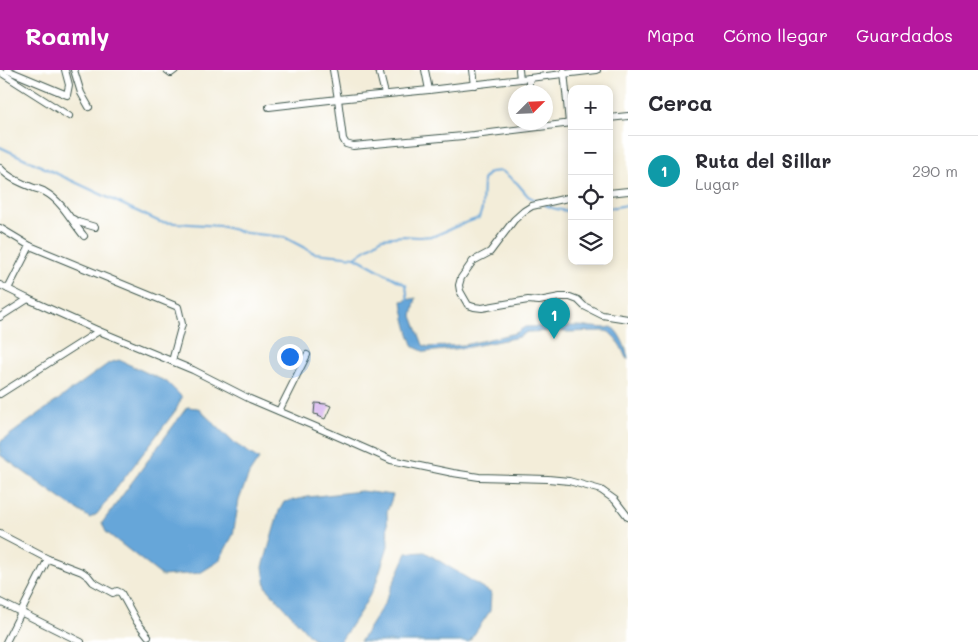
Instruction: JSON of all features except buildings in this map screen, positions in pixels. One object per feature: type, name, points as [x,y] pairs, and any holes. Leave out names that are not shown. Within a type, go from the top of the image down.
[{"type":"street","points":[[7,70],[67,95],[69,84],[65,70]]},
{"type":"street","points":[[74,70],[81,93],[89,107]]},
{"type":"street","points":[[167,70],[171,73],[175,70]]},
{"type":"street","points":[[333,70],[343,139],[346,144],[353,146],[474,135],[508,129]]},
{"type":"street","points":[[379,70],[385,94]]},
{"type":"street","points":[[425,70],[429,90]]},
{"type":"street","points":[[473,70],[475,85]]},
{"type":"street","points":[[519,70],[520,79]]},
{"type":"street","points":[[269,108],[475,85],[564,72],[597,70]]},
{"type":"street","points":[[0,72],[69,116]]},
{"type":"street","points":[[564,72],[568,101]]},
{"type":"street","points":[[529,78],[529,85]]},
{"type":"street","points":[[613,118],[628,116]]},
{"type":"street","points":[[553,124],[568,123]]},
{"type":"street","points":[[0,168],[19,182],[44,191],[63,207],[84,236]]},
{"type":"street","points":[[613,193],[628,191]]},
{"type":"street","points":[[568,198],[532,206],[524,211],[514,220],[490,252],[473,260],[458,285],[460,291],[468,305],[474,308],[528,300],[540,301],[570,297],[602,315],[628,319]]},
{"type":"street","points":[[70,217],[78,222],[95,227]]},
{"type":"street","points":[[0,228],[30,246],[178,307],[182,324],[172,361]]},
{"type":"street","points":[[8,289],[30,246]]},
{"type":"street","points":[[0,285],[28,300],[193,370],[250,399],[391,460],[479,477],[569,481],[601,490],[615,500],[628,517]]},
{"type":"street","points":[[0,317],[28,300]]},
{"type":"street","points":[[0,394],[99,331]]},
{"type":"street","points":[[279,411],[307,355]]},
{"type":"street","points":[[0,534],[48,559],[82,572],[93,582],[113,593],[117,591],[121,593],[137,622],[148,636]]},
{"type":"street","points":[[6,642],[48,559]]},
{"type":"street","points":[[0,602],[81,642]]},
{"type":"water","points":[[416,298],[412,316],[423,345],[428,347],[464,345],[516,333],[525,327],[612,327],[623,342],[628,360],[615,338],[609,332],[604,331],[527,332],[519,337],[464,348],[425,352],[414,347],[408,331],[402,301]]},
{"type":"water","points":[[119,360],[167,382],[182,397],[176,410],[97,514],[90,518],[0,455],[0,442],[109,363]]},
{"type":"water","points":[[187,407],[198,408],[234,443],[259,459],[249,474],[239,500],[233,535],[219,561],[200,573],[162,576],[106,532],[102,523]]},
{"type":"water","points":[[361,491],[393,495],[387,512],[388,546],[375,586],[340,642],[320,642],[311,637],[266,587],[263,567],[279,511],[284,502],[308,497]]},
{"type":"water","points":[[425,552],[491,593],[490,611],[469,642],[360,642],[384,604],[407,553]]},
{"type":"waterway","points":[[0,147],[160,222],[220,226],[247,233],[284,237],[314,253],[355,257],[406,285],[408,302]]},
{"type":"waterway","points":[[355,257],[382,238],[434,236],[479,218],[482,209],[483,180],[490,172],[502,171],[517,183],[528,196],[539,202]]},
{"type":"waterway","points":[[545,205],[558,210],[568,211]]},
{"type":"waterway","points":[[613,207],[628,205]]},
{"type":"place","name":"Ruta del Sillar","points":[[554,339]]}]
